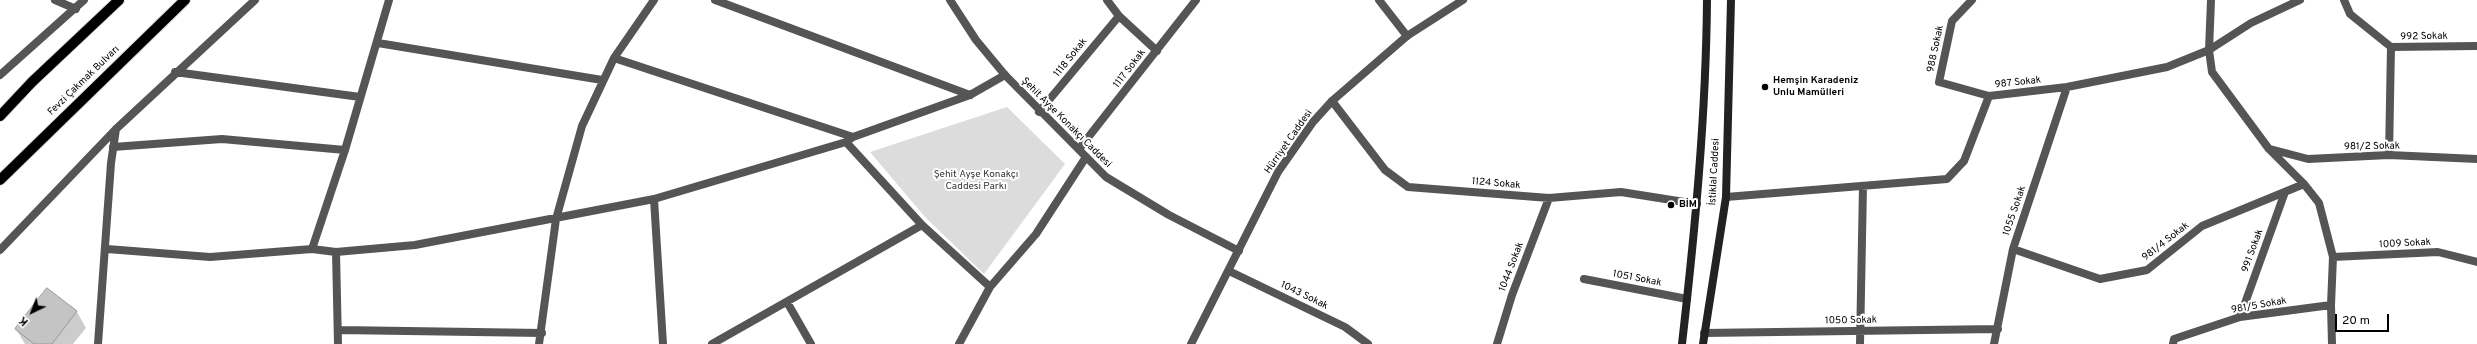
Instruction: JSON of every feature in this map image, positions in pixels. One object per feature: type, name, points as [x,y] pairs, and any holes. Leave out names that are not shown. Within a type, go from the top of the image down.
[{"type":"main road","points":[[0,116],[32,82],[119,0]]},
{"type":"main road","name":"Fevzi Çakmak Bulvarı","points":[[0,180],[185,0]]},
{"type":"main road","name":"İstiklal Caddesi","points":[[1682,344],[1697,204],[1706,65],[1707,0]]},
{"type":"main road","name":"İstiklal Caddesi","points":[[1703,344],[1726,197],[1731,0]]},
{"type":"street","points":[[55,0],[76,9]]},
{"type":"street","points":[[0,75],[76,9],[84,0]]},
{"type":"street","points":[[0,250],[116,129],[255,0]]},
{"type":"street","points":[[312,249],[345,150],[360,97],[378,43],[389,0]]},
{"type":"street","points":[[539,344],[542,333],[546,284],[556,219],[582,126],[602,80],[614,58],[654,0]]},
{"type":"street","points":[[715,0],[970,95]]},
{"type":"street","name":"Şehit Ayşe Konakçı Caddesi","points":[[950,0],[976,40],[1005,75],[1106,177],[1170,215],[1239,251]]},
{"type":"street","points":[[1107,0],[1119,16],[1157,51]]},
{"type":"street","name":"1117 Sokak","points":[[1079,150],[1196,0]]},
{"type":"street","points":[[1379,0],[1407,36]]},
{"type":"street","name":"Hürriyet Caddesi","points":[[1191,344],[1229,272],[1278,172],[1313,122],[1332,101],[1407,36],[1463,0]]},
{"type":"street","name":"988 Sokak","points":[[1972,0],[1952,21],[1939,82],[1989,96]]},
{"type":"street","points":[[2211,0],[2209,50],[2212,72],[2269,149],[2304,184],[2319,203],[2334,257],[2331,305],[2332,344]]},
{"type":"street","name":"987 Sokak","points":[[1726,197],[1948,179],[1964,161],[1989,96],[2067,87],[2167,67],[2209,50],[2251,23],[2300,0]]},
{"type":"street","name":"992 Sokak","points":[[2344,0],[2350,14],[2391,48],[2477,46]]},
{"type":"street","name":"1118 Sokak","points":[[1040,112],[1119,16]]},
{"type":"street","points":[[378,43],[602,80]]},
{"type":"street","points":[[2389,155],[2391,48]]},
{"type":"street","points":[[614,58],[850,140],[922,226],[990,287]]},
{"type":"street","points":[[176,72],[360,97]]},
{"type":"street","points":[[107,249],[210,257],[312,249],[336,252],[416,245],[556,219],[654,199],[850,140],[970,95],[1005,75]]},
{"type":"street","name":"1055 Sokak","points":[[1994,344],[2012,249],[2067,87]]},
{"type":"street","name":"1124 Sokak","points":[[1332,101],[1384,170],[1408,187],[1549,198],[1621,192],[1697,204]]},
{"type":"street","points":[[98,344],[107,249],[113,147],[116,129]]},
{"type":"street","points":[[113,147],[222,139],[345,150]]},
{"type":"street","name":"981/2 Sokak","points":[[2269,149],[2308,159],[2389,155],[2477,159]]},
{"type":"street","points":[[958,344],[990,287],[1036,234],[1086,157]]},
{"type":"street","name":"981/4 Sokak","points":[[2012,249],[2100,279],[2147,270],[2202,226],[2304,184]]},
{"type":"street","points":[[1860,344],[1863,186]]},
{"type":"street","name":"991 Sokak","points":[[2240,317],[2285,192]]},
{"type":"street","name":"1044 Sokak","points":[[1497,344],[1512,295],[1549,198]]},
{"type":"street","points":[[654,199],[662,344]]},
{"type":"street","points":[[712,344],[922,226]]},
{"type":"street","points":[[336,252],[339,330],[338,344]]},
{"type":"street","name":"1009 Sokak","points":[[2334,257],[2438,252],[2477,262]]},
{"type":"street","name":"1043 Sokak","points":[[1229,272],[1345,327],[1368,344]]},
{"type":"street","name":"1051 Sokak","points":[[1584,279],[1687,299]]},
{"type":"street","points":[[787,302],[811,344]]},
{"type":"street","name":"981/5 Sokak","points":[[2173,344],[2174,339],[2240,317],[2331,305]]},
{"type":"street","name":"1050 Sokak","points":[[1704,333],[1998,329]]},
{"type":"street","points":[[339,330],[542,333]]},
{"type":"green space","name":"Şehit Ayşe Konakçı Caddesi Parkı","points":[[1007,107],[1065,164],[984,274],[925,217],[870,152]]},
{"type":"building","points":[[47,288],[77,311],[52,344],[34,344],[15,329]]},
{"type":"place","name":"Hemşin Karadeniz Unlu Mamülleri","points":[[1765,87]]},
{"type":"place","name":"BİM","points":[[1671,205]]}]
